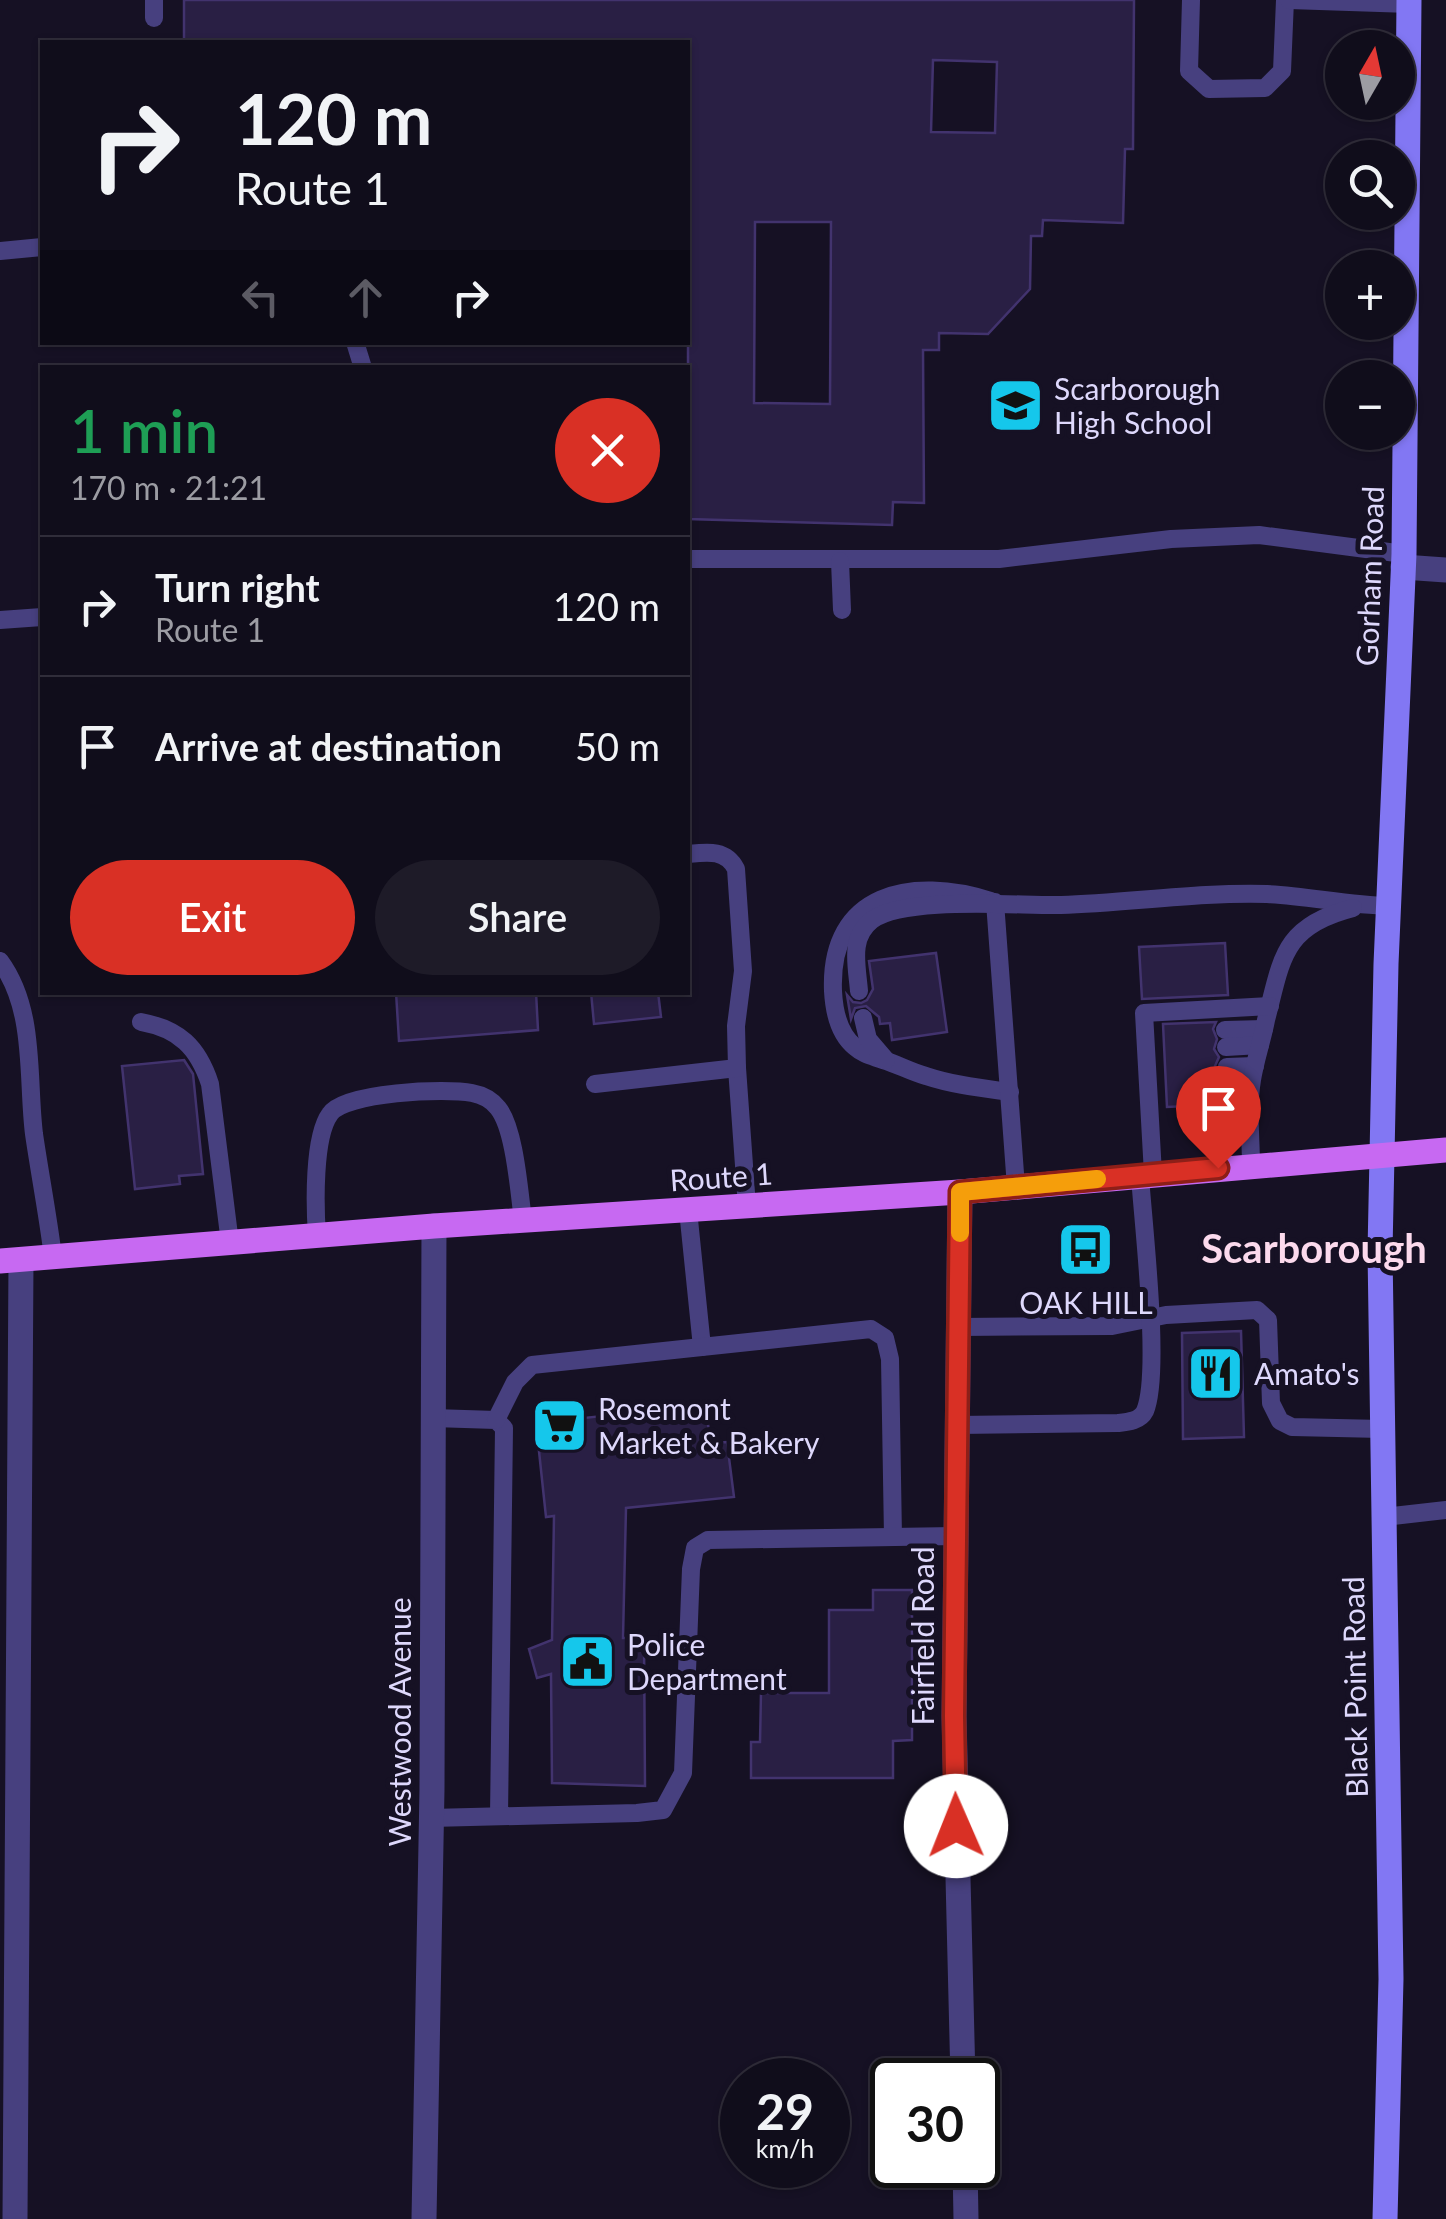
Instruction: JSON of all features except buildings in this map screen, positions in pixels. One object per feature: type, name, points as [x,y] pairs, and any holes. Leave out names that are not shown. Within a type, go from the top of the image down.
[{"type":"main road","name":"Gorham Road","points":[[1382,1154],[1376,906],[1404,560],[1410,2]]},
{"type":"main road","name":"Route 1","points":[[11,1261],[434,1226],[960,1192],[1446,1150]]},
{"type":"main road","name":"Black Point Road","points":[[1382,1154],[1391,1979],[1385,2219]]},
{"type":"street","points":[[1404,560],[1446,570]]},
{"type":"street","name":"Fairfield Road","points":[[960,1192],[954,1716],[962,2058]]},
{"type":"street","name":"Westwood Avenue","points":[[424,2219],[434,1226]]},
{"type":"street","points":[[11,1261],[16,2219]]},
{"type":"street","points":[[965,2188],[966,2219]]},
{"type":"lane","points":[[1191,0],[1189,71],[1209,89],[1265,88],[1282,71],[1287,0],[1410,2]]},
{"type":"lane","points":[[0,251],[40,247]]},
{"type":"lane","points":[[690,559],[1000,560],[1171,538],[1259,535],[1404,560]]},
{"type":"lane","points":[[840,560],[842,610]]},
{"type":"lane","points":[[0,620],[40,617]]},
{"type":"lane","points":[[690,854],[724,855],[736,869],[743,971],[736,1026],[737,1068],[748,1207]]},
{"type":"lane","points":[[995,902],[952,891],[895,894],[869,905],[845,927],[838,943],[836,1013],[847,1040],[869,1057],[927,1076],[1010,1092]]},
{"type":"lane","points":[[860,991],[855,946],[864,928],[881,915],[909,908],[1266,894],[1376,906]]},
{"type":"lane","points":[[995,902],[1016,1187]]},
{"type":"lane","points":[[1251,1165],[1253,1075],[1276,969],[1297,938],[1325,918],[1376,906]]},
{"type":"lane","points":[[0,961],[14,985],[24,1017],[34,1134],[53,1257]]},
{"type":"lane","points":[[957,1426],[1118,1424],[1140,1418],[1146,1410],[1150,1378],[1146,1175],[1157,1079],[1155,1043],[1144,1013],[1270,1006]]},
{"type":"lane","points":[[864,1018],[868,1039],[887,1060]]},
{"type":"lane","points":[[141,1022],[180,1034],[203,1064],[210,1084],[230,1243]]},
{"type":"lane","points":[[1226,1038],[1262,1037]]},
{"type":"lane","points":[[595,1084],[737,1068]]},
{"type":"lane","points":[[1227,1076],[1253,1075]]},
{"type":"lane","points":[[316,1236],[316,1177],[327,1116],[338,1104],[359,1098],[455,1091],[488,1098],[501,1111],[508,1132],[524,1220]]},
{"type":"lane","points":[[688,1210],[702,1347]]},
{"type":"lane","points":[[958,1326],[1112,1326],[1257,1310],[1268,1320],[1271,1403],[1280,1420],[1292,1427],[1382,1429]]},
{"type":"lane","points":[[496,1420],[515,1382],[532,1365],[871,1329],[885,1338],[890,1359],[893,1537]]},
{"type":"lane","points":[[434,1418],[496,1420],[504,1428],[498,1816]]},
{"type":"lane","points":[[1384,1517],[1404,1518],[1446,1510]]},
{"type":"lane","points":[[431,1818],[637,1814],[663,1810],[683,1772],[695,1548],[708,1540],[956,1536]]},
{"type":"slow traffic","points":[[960,1233],[960,1192],[1097,1179]]},
{"type":"place","name":"Scarborough High School","points":[[1015,405]]},
{"type":"place","name":"OAK HILL","points":[[1086,1250]]},
{"type":"place","name":"Amato's","points":[[1215,1373]]},
{"type":"place","name":"Rosemont Market & Bakery","points":[[559,1425]]},
{"type":"place","name":"Police Department","points":[[588,1661]]},
{"type":"district","name":"Scarborough","points":[[1314,1248]]},
{"type":"route","points":[[956,1826],[960,1192],[1218,1168]]}]
